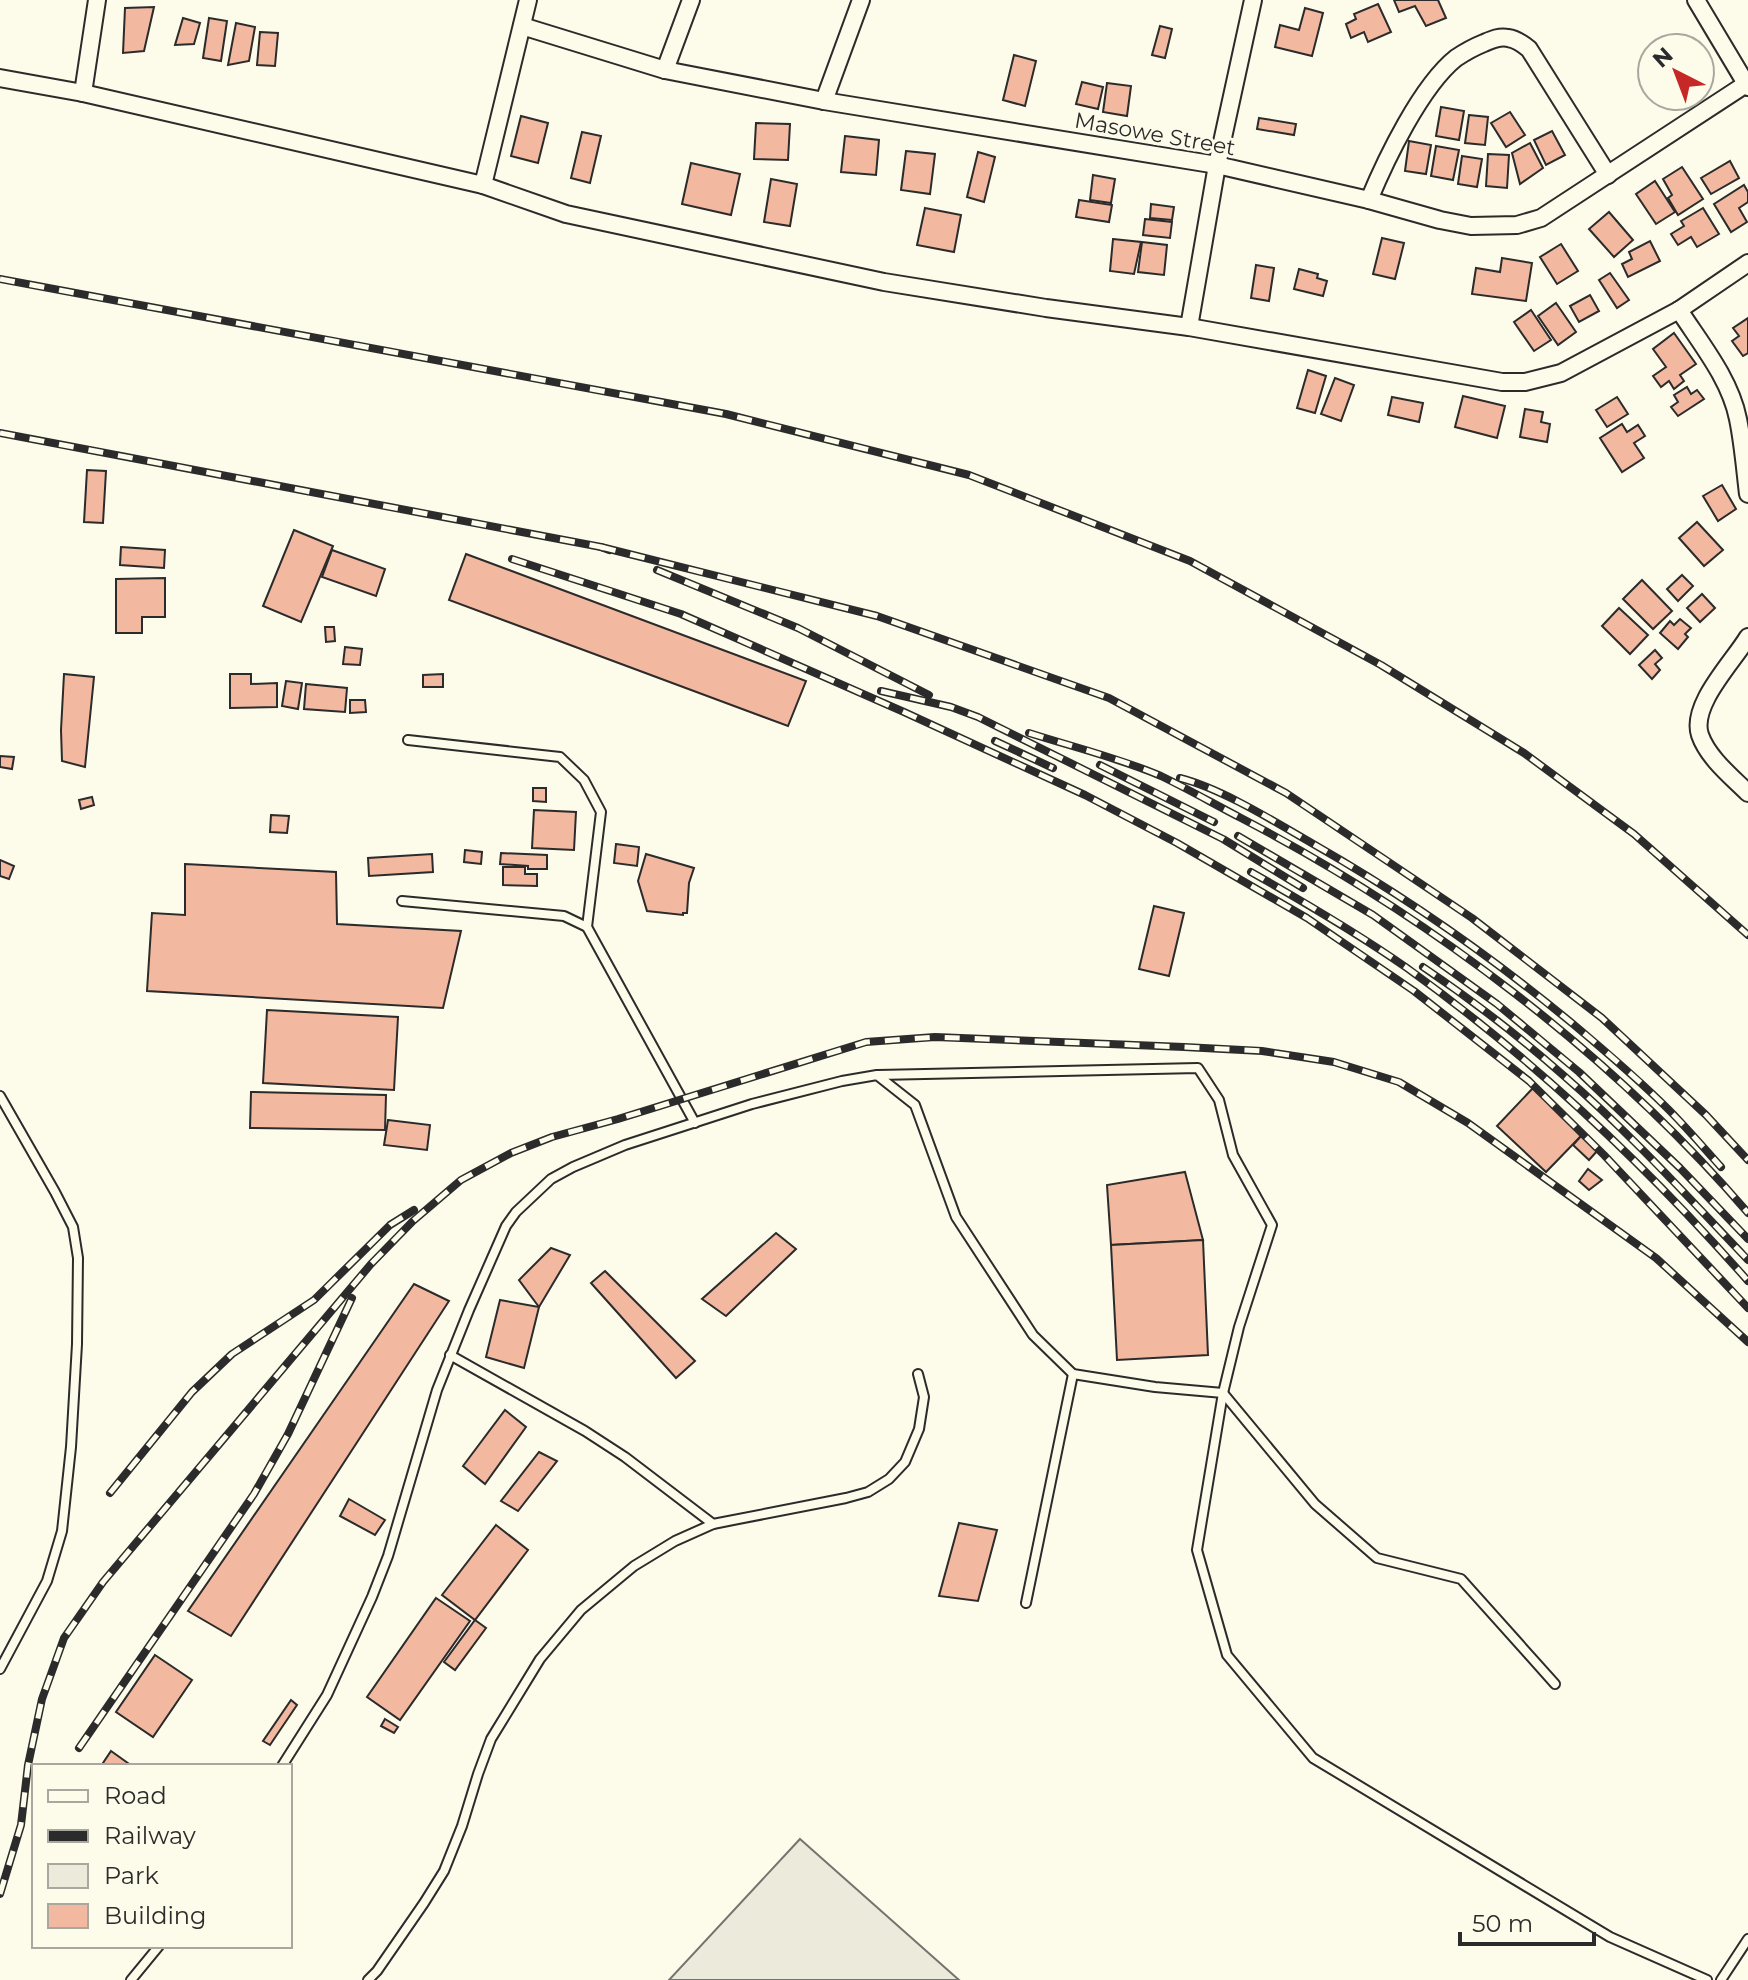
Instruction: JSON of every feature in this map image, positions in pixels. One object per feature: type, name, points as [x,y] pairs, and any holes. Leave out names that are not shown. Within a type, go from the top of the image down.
[{"type":"street","points":[[83,93],[97,0]]},
{"type":"street","points":[[483,185],[528,0]]},
{"type":"street","points":[[665,70],[691,0]]},
{"type":"street","points":[[824,101],[861,0]]},
{"type":"street","points":[[1189,327],[1217,165],[1253,0]]},
{"type":"street","points":[[1696,0],[1747,85]]},
{"type":"street","name":"Masowe Street","points":[[522,26],[665,70],[824,101],[1217,165],[1471,226],[1517,225],[1541,218],[1747,85]]},
{"type":"street","points":[[1369,200],[1402,131],[1435,81],[1459,56],[1498,38],[1509,38],[1529,49],[1608,175]]},
{"type":"street","points":[[0,78],[83,93],[483,185],[566,214],[884,282],[1189,327],[1502,382],[1525,382],[1561,373],[1679,310],[1748,263]]},
{"type":"street","points":[[1679,310],[1728,391],[1738,418],[1748,494]]},
{"type":"street","points":[[1748,637],[1710,692],[1698,723],[1700,737],[1711,754],[1748,793]]},
{"type":"lane","points":[[408,740],[560,757],[584,780],[601,812],[587,927]]},
{"type":"lane","points":[[402,901],[564,916],[587,927],[695,1123]]},
{"type":"lane","points":[[283,1764],[327,1695],[372,1597],[388,1556],[426,1422],[450,1355],[506,1226],[532,1195],[551,1179],[625,1145],[752,1104],[842,1081],[877,1075],[1198,1068],[1219,1100],[1233,1155],[1272,1225],[1239,1327],[1223,1393],[1197,1550],[1227,1655],[1313,1758],[1610,1937],[1707,1980]]},
{"type":"lane","points":[[877,1075],[915,1105],[956,1217],[1033,1335],[1073,1374],[1155,1387],[1223,1393],[1315,1504],[1377,1558],[1461,1579],[1555,1684]]},
{"type":"lane","points":[[0,1096],[73,1227],[78,1258],[71,1447],[62,1531],[47,1581],[0,1669]]},
{"type":"lane","points":[[450,1355],[612,1448],[713,1524]]},
{"type":"lane","points":[[368,1980],[444,1871],[491,1739],[540,1659],[581,1610],[634,1566],[675,1541],[713,1524],[846,1498],[868,1492],[889,1479],[905,1462],[919,1429],[924,1397],[918,1374]]},
{"type":"lane","points":[[1026,1603],[1073,1374]]},
{"type":"lane","points":[[1721,1980],[1748,1939]]},
{"type":"lane","points":[[131,1980],[157,1948]]},
{"type":"green space","points":[[800,1839],[959,1980],[669,1980]]},
{"type":"building","points":[[1394,0],[1438,0],[1446,18],[1426,26],[1415,6],[1399,12]]},
{"type":"building","points":[[1378,4],[1391,32],[1368,42],[1364,32],[1351,38],[1346,24],[1356,19],[1354,14]]},
{"type":"building","points":[[154,7],[144,51],[123,53],[125,8]]},
{"type":"building","points":[[1305,8],[1323,13],[1312,56],[1275,47],[1280,25],[1299,30]]},
{"type":"building","points":[[183,18],[200,23],[194,44],[175,45]]},
{"type":"building","points":[[209,18],[227,21],[221,61],[203,58]]},
{"type":"building","points":[[236,23],[255,27],[249,61],[228,65]]},
{"type":"building","points":[[1160,26],[1172,29],[1165,58],[1152,55]]},
{"type":"building","points":[[260,32],[278,33],[275,66],[257,65]]},
{"type":"building","points":[[1014,55],[1036,61],[1025,106],[1003,100]]},
{"type":"building","points":[[1082,82],[1103,87],[1098,109],[1076,104]]},
{"type":"building","points":[[1107,83],[1131,86],[1127,116],[1103,112]]},
{"type":"building","points":[[1441,107],[1464,111],[1459,140],[1436,136]]},
{"type":"building","points":[[1510,112],[1525,135],[1506,147],[1491,123]]},
{"type":"building","points":[[1469,115],[1488,117],[1485,145],[1465,143]]},
{"type":"building","points":[[521,116],[548,123],[538,163],[511,156]]},
{"type":"building","points":[[1259,118],[1296,124],[1294,135],[1257,129]]},
{"type":"building","points":[[756,123],[790,124],[788,160],[754,159]]},
{"type":"building","points":[[1552,131],[1565,155],[1546,165],[1534,140]]},
{"type":"building","points":[[582,132],[601,136],[590,183],[571,178]]},
{"type":"building","points":[[845,136],[879,140],[876,175],[841,172]]},
{"type":"building","points":[[1409,141],[1431,145],[1426,174],[1405,171]]},
{"type":"building","points":[[1530,143],[1543,168],[1520,184],[1512,153]]},
{"type":"building","points":[[1436,146],[1459,150],[1453,180],[1431,176]]},
{"type":"building","points":[[906,151],[935,154],[930,194],[901,190]]},
{"type":"building","points":[[978,152],[995,157],[984,202],[967,197]]},
{"type":"building","points":[[1488,154],[1509,155],[1507,188],[1486,186]]},
{"type":"building","points":[[1462,156],[1482,159],[1477,187],[1458,184]]},
{"type":"building","points":[[1730,161],[1739,178],[1711,194],[1701,178]]},
{"type":"building","points":[[691,163],[740,174],[731,215],[682,204]]},
{"type":"building","points":[[1682,167],[1703,199],[1678,215],[1668,198],[1672,195],[1663,179]]},
{"type":"building","points":[[1093,175],[1115,179],[1111,203],[1090,200]]},
{"type":"building","points":[[771,179],[797,184],[790,226],[764,222]]},
{"type":"building","points":[[1655,181],[1675,212],[1656,224],[1636,194]]},
{"type":"building","points":[[1744,185],[1748,202],[1739,208],[1747,222],[1731,232],[1714,204]]},
{"type":"building","points":[[1079,200],[1112,205],[1109,222],[1076,217]]},
{"type":"building","points":[[1151,204],[1174,207],[1172,220],[1150,218]]},
{"type":"building","points":[[925,208],[961,215],[954,252],[917,245]]},
{"type":"building","points":[[1703,208],[1719,234],[1697,247],[1691,237],[1678,245],[1671,234],[1684,226],[1681,221]]},
{"type":"building","points":[[1609,212],[1633,240],[1614,257],[1589,229]]},
{"type":"building","points":[[1145,219],[1172,222],[1170,238],[1143,235]]},
{"type":"building","points":[[1382,238],[1404,243],[1395,279],[1373,274]]},
{"type":"building","points":[[1113,239],[1141,242],[1134,274],[1110,271]]},
{"type":"building","points":[[1650,241],[1660,261],[1628,277],[1622,264],[1632,259],[1629,252]]},
{"type":"building","points":[[1142,242],[1167,245],[1164,275],[1138,272]]},
{"type":"building","points":[[1561,244],[1578,271],[1557,284],[1540,257]]},
{"type":"building","points":[[1502,258],[1532,263],[1526,301],[1472,294],[1476,268],[1500,272]]},
{"type":"building","points":[[1256,265],[1274,268],[1269,301],[1251,298]]},
{"type":"building","points":[[1299,269],[1318,274],[1317,278],[1327,281],[1323,296],[1294,289]]},
{"type":"building","points":[[1610,273],[1629,300],[1617,308],[1599,280]]},
{"type":"building","points":[[1590,295],[1599,311],[1579,322],[1570,306]]},
{"type":"building","points":[[1556,303],[1576,332],[1558,345],[1538,316]]},
{"type":"building","points":[[1531,310],[1551,340],[1534,351],[1514,322]]},
{"type":"building","points":[[1748,318],[1748,353],[1743,356],[1732,341],[1739,336],[1733,328]]},
{"type":"building","points":[[1674,333],[1696,364],[1680,375],[1684,381],[1674,389],[1669,381],[1661,387],[1653,376],[1666,367],[1653,349]]},
{"type":"building","points":[[1308,370],[1326,376],[1315,413],[1297,408]]},
{"type":"building","points":[[1335,378],[1354,385],[1341,421],[1321,414]]},
{"type":"building","points":[[1687,387],[1691,394],[1697,390],[1704,399],[1678,416],[1671,407],[1678,402],[1674,395]]},
{"type":"building","points":[[1463,396],[1505,406],[1497,438],[1455,427]]},
{"type":"building","points":[[1392,397],[1423,403],[1419,422],[1388,415]]},
{"type":"building","points":[[1617,397],[1628,414],[1607,427],[1596,410]]},
{"type":"building","points":[[1525,409],[1543,412],[1541,422],[1550,424],[1547,442],[1520,437]]},
{"type":"building","points":[[1622,424],[1627,432],[1638,425],[1645,436],[1634,443],[1644,458],[1622,472],[1600,438]]},
{"type":"building","points":[[87,470],[106,471],[103,523],[84,522]]},
{"type":"building","points":[[1722,485],[1736,509],[1718,521],[1703,496]]},
{"type":"building","points":[[1697,522],[1723,550],[1704,566],[1679,538]]},
{"type":"building","points":[[294,530],[333,546],[301,622],[263,606]]},
{"type":"building","points":[[121,547],[165,550],[164,568],[120,565]]},
{"type":"building","points":[[332,550],[385,569],[376,596],[322,577]]},
{"type":"building","points":[[466,554],[806,681],[788,726],[449,600]]},
{"type":"building","points":[[1682,575],[1693,586],[1678,601],[1667,589]]},
{"type":"building","points":[[165,578],[165,617],[142,617],[142,633],[116,633],[116,579]]},
{"type":"building","points":[[1642,580],[1672,611],[1653,629],[1623,599]]},
{"type":"building","points":[[1702,594],[1715,608],[1700,622],[1687,608]]},
{"type":"building","points":[[1619,608],[1648,635],[1630,654],[1602,626]]},
{"type":"building","points":[[1680,619],[1691,628],[1678,649],[1660,633],[1670,621],[1674,625]]},
{"type":"building","points":[[325,627],[334,627],[335,641],[326,642]]},
{"type":"building","points":[[345,647],[362,649],[360,665],[343,664]]},
{"type":"building","points":[[1655,650],[1662,658],[1655,664],[1660,670],[1652,679],[1639,665]]},
{"type":"building","points":[[64,674],[94,677],[85,767],[62,761]]},
{"type":"building","points":[[230,674],[251,674],[251,684],[277,683],[277,707],[230,708]]},
{"type":"building","points":[[443,674],[443,687],[423,687],[423,675]]},
{"type":"building","points":[[286,681],[302,683],[298,709],[282,706]]},
{"type":"building","points":[[306,684],[347,688],[345,712],[304,709]]},
{"type":"building","points":[[350,700],[365,700],[366,712],[350,713]]},
{"type":"building","points":[[0,756],[14,757],[12,769],[0,767]]},
{"type":"building","points":[[533,788],[546,788],[546,802],[533,801]]},
{"type":"building","points":[[92,797],[94,805],[81,809],[79,800]]},
{"type":"building","points":[[534,810],[576,812],[574,850],[532,848]]},
{"type":"building","points":[[271,815],[289,816],[287,833],[270,832]]},
{"type":"building","points":[[616,844],[639,847],[637,866],[614,863]]},
{"type":"building","points":[[465,850],[482,852],[481,864],[464,862]]},
{"type":"building","points":[[501,853],[547,855],[547,869],[500,864]]},
{"type":"building","points":[[432,854],[433,872],[369,876],[368,858]]},
{"type":"building","points":[[646,854],[694,868],[689,883],[687,913],[647,911],[638,881]]},
{"type":"building","points":[[0,860],[14,866],[9,879],[0,876]]},
{"type":"building","points":[[185,864],[336,872],[337,924],[461,931],[443,1008],[147,991],[152,913],[185,915]]},
{"type":"building","points":[[503,867],[525,867],[525,874],[537,874],[537,886],[503,885]]},
{"type":"building","points":[[1154,906],[1184,913],[1169,976],[1139,969]]},
{"type":"building","points":[[267,1010],[398,1017],[394,1090],[263,1083]]},
{"type":"building","points":[[1533,1088],[1582,1135],[1546,1172],[1497,1126]]},
{"type":"building","points":[[251,1092],[386,1095],[385,1130],[250,1128]]},
{"type":"building","points":[[388,1120],[430,1125],[427,1150],[384,1145]]},
{"type":"building","points":[[1582,1135],[1598,1150],[1589,1160],[1573,1145]]},
{"type":"building","points":[[1588,1169],[1602,1180],[1589,1190],[1579,1181]]},
{"type":"building","points":[[1185,1172],[1203,1240],[1111,1245],[1107,1185]]},
{"type":"building","points":[[776,1233],[796,1249],[726,1316],[702,1299]]},
{"type":"building","points":[[1203,1240],[1208,1355],[1117,1360],[1111,1245]]},
{"type":"building","points":[[551,1248],[570,1255],[539,1307],[519,1280]]},
{"type":"building","points":[[605,1271],[695,1361],[676,1378],[591,1283]]},
{"type":"building","points":[[414,1284],[449,1301],[231,1636],[188,1611]]},
{"type":"building","points":[[500,1300],[539,1307],[524,1368],[486,1357]]},
{"type":"building","points":[[505,1410],[526,1427],[485,1484],[463,1466]]},
{"type":"building","points":[[539,1452],[557,1461],[518,1511],[501,1501]]},
{"type":"building","points":[[349,1499],[385,1520],[375,1535],[340,1516]]},
{"type":"building","points":[[959,1523],[997,1530],[978,1601],[939,1596]]},
{"type":"building","points":[[496,1525],[528,1550],[475,1620],[442,1595]]},
{"type":"building","points":[[436,1598],[470,1621],[400,1720],[367,1697]]},
{"type":"building","points":[[475,1620],[486,1628],[455,1670],[444,1662]]},
{"type":"building","points":[[155,1655],[192,1680],[153,1737],[116,1712]]},
{"type":"building","points":[[291,1700],[297,1705],[270,1745],[263,1741]]},
{"type":"building","points":[[385,1719],[398,1727],[394,1733],[381,1726]]},
{"type":"building","points":[[111,1751],[129,1764],[102,1764]]},
{"type":"railway","points":[[0,279],[726,414],[969,475],[1190,561],[1381,665],[1524,753],[1634,834],[1748,935]]},
{"type":"railway","points":[[0,433],[609,550]]},
{"type":"railway","points":[[601,547],[877,616],[1109,698],[1286,793],[1472,918],[1602,1018],[1706,1115],[1748,1160]]},
{"type":"railway","points":[[512,559],[681,614],[904,712],[1085,795],[1177,843],[1307,918],[1414,991],[1529,1081],[1604,1155],[1748,1308]]},
{"type":"railway","points":[[657,570],[798,628],[929,695]]},
{"type":"railway","points":[[881,691],[951,707],[978,717],[1223,839],[1303,888]]},
{"type":"railway","points":[[1029,733],[1161,776],[1311,856],[1380,898],[1513,992],[1577,1044],[1695,1154],[1748,1213]]},
{"type":"railway","points":[[995,741],[1053,768]]},
{"type":"railway","points":[[1100,765],[1214,822]]},
{"type":"railway","points":[[1180,778],[1231,798],[1283,826],[1382,885],[1480,952],[1621,1065],[1668,1109],[1721,1167]]},
{"type":"railway","points":[[1238,836],[1373,915],[1497,1004],[1579,1072],[1680,1168],[1748,1239]]},
{"type":"railway","points":[[1251,872],[1388,955],[1499,1039],[1629,1155],[1748,1281]]},
{"type":"railway","points":[[1423,967],[1512,1032],[1587,1097],[1658,1165],[1748,1260]]},
{"type":"railway","points":[[0,1894],[21,1825],[28,1765],[42,1699],[64,1638],[103,1582],[371,1264],[413,1221],[461,1180],[511,1153],[552,1137],[866,1042],[935,1037],[1184,1047],[1262,1051],[1334,1062],[1399,1082],[1468,1123],[1656,1258],[1748,1342]]},
{"type":"railway","points":[[110,1493],[192,1392],[232,1354],[314,1300],[390,1225],[414,1210]]},
{"type":"railway","points":[[79,1748],[254,1494],[288,1434],[352,1298]]}]
